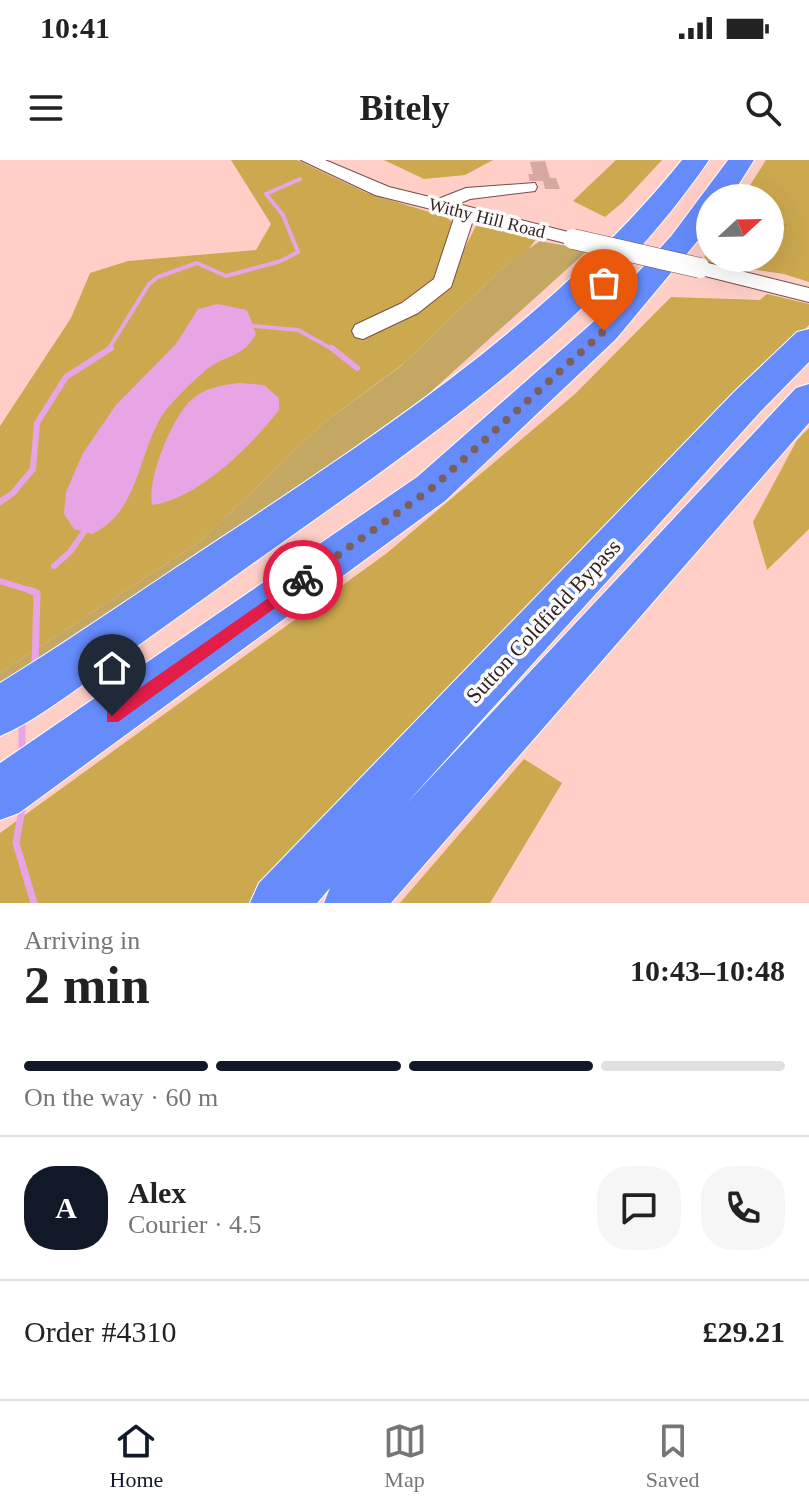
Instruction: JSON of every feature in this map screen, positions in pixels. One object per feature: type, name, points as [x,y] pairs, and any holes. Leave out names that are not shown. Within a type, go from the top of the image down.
[{"type":"highway","points":[[0,711],[410,432],[561,308],[641,227],[696,160]]},
{"type":"highway","points":[[725,184],[741,160]]},
{"type":"highway","points":[[0,794],[431,489],[604,331],[696,224]]},
{"type":"highway","name":"Sutton Coldfield Bypass","points":[[279,903],[737,412],[809,341]]},
{"type":"highway","name":"Sutton Coldfield Bypass","points":[[353,903],[809,398]]},
{"type":"street","name":"Withy Hill Road","points":[[310,160],[382,191],[806,294]]},
{"type":"street","points":[[438,206],[466,194],[528,187]]},
{"type":"street","points":[[363,331],[410,308],[443,282],[465,213]]},
{"type":"shaded area","points":[[231,160],[297,160],[367,193],[446,217],[456,225],[459,259],[476,226],[538,237],[527,251],[508,263],[403,364],[322,424],[201,541],[0,673],[0,426],[71,318],[90,273],[128,261],[256,250],[271,224]]},
{"type":"shaded area","points":[[384,160],[493,160],[465,175],[424,179]]},
{"type":"shaded area","points":[[616,160],[662,160],[605,217],[573,201]]},
{"type":"shaded area","points":[[766,160],[809,160],[809,282],[770,272],[784,272],[784,184],[751,184]]},
{"type":"shaded area","points":[[540,241],[588,250],[425,397],[229,537],[0,685],[0,673],[201,541],[322,424],[401,366],[508,263]]},
{"type":"shaded area","points":[[767,294],[809,304],[809,325],[256,903],[0,903],[0,833],[387,553],[575,394],[671,297],[760,300]]},
{"type":"shaded area","points":[[218,304],[247,310],[256,334],[251,342],[240,352],[207,369],[164,414],[152,435],[135,484],[119,513],[92,534],[74,529],[64,514],[66,492],[83,453],[116,405],[176,344],[198,309]]},
{"type":"shaded area","points":[[240,383],[264,385],[279,398],[279,410],[239,454],[205,482],[170,501],[152,505],[156,467],[182,411],[194,397],[206,390]]},
{"type":"shaded area","points":[[809,428],[809,529],[767,570],[753,522],[797,440]]},
{"type":"shaded area","points":[[524,759],[562,783],[490,903],[400,903]]},
{"type":"building","points":[[545,161],[550,178],[556,178],[560,189],[545,189],[543,181],[530,181],[528,174],[533,174],[530,162]]},
{"type":"waterway","points":[[108,350],[149,284],[158,277],[197,263],[226,276],[281,261],[298,252],[283,215],[266,194],[300,179]]},
{"type":"waterway","points":[[253,326],[298,330],[334,350]]},
{"type":"waterway","points":[[332,348],[357,368]]},
{"type":"waterway","points":[[0,502],[13,493],[33,469],[37,423],[66,377],[108,350]]},
{"type":"waterway","points":[[54,566],[70,552],[84,532]]},
{"type":"waterway","points":[[0,581],[31,591]]},
{"type":"waterway","points":[[31,591],[35,592]]},
{"type":"waterway","points":[[31,591],[37,593],[35,667]]},
{"type":"waterway","points":[[22,720],[22,753]]},
{"type":"waterway","points":[[23,804],[16,843],[34,903]]},
{"type":"way so far","points":[[303,580],[431,489],[604,331]]},
{"type":"route","points":[[112,716],[303,580]]}]
